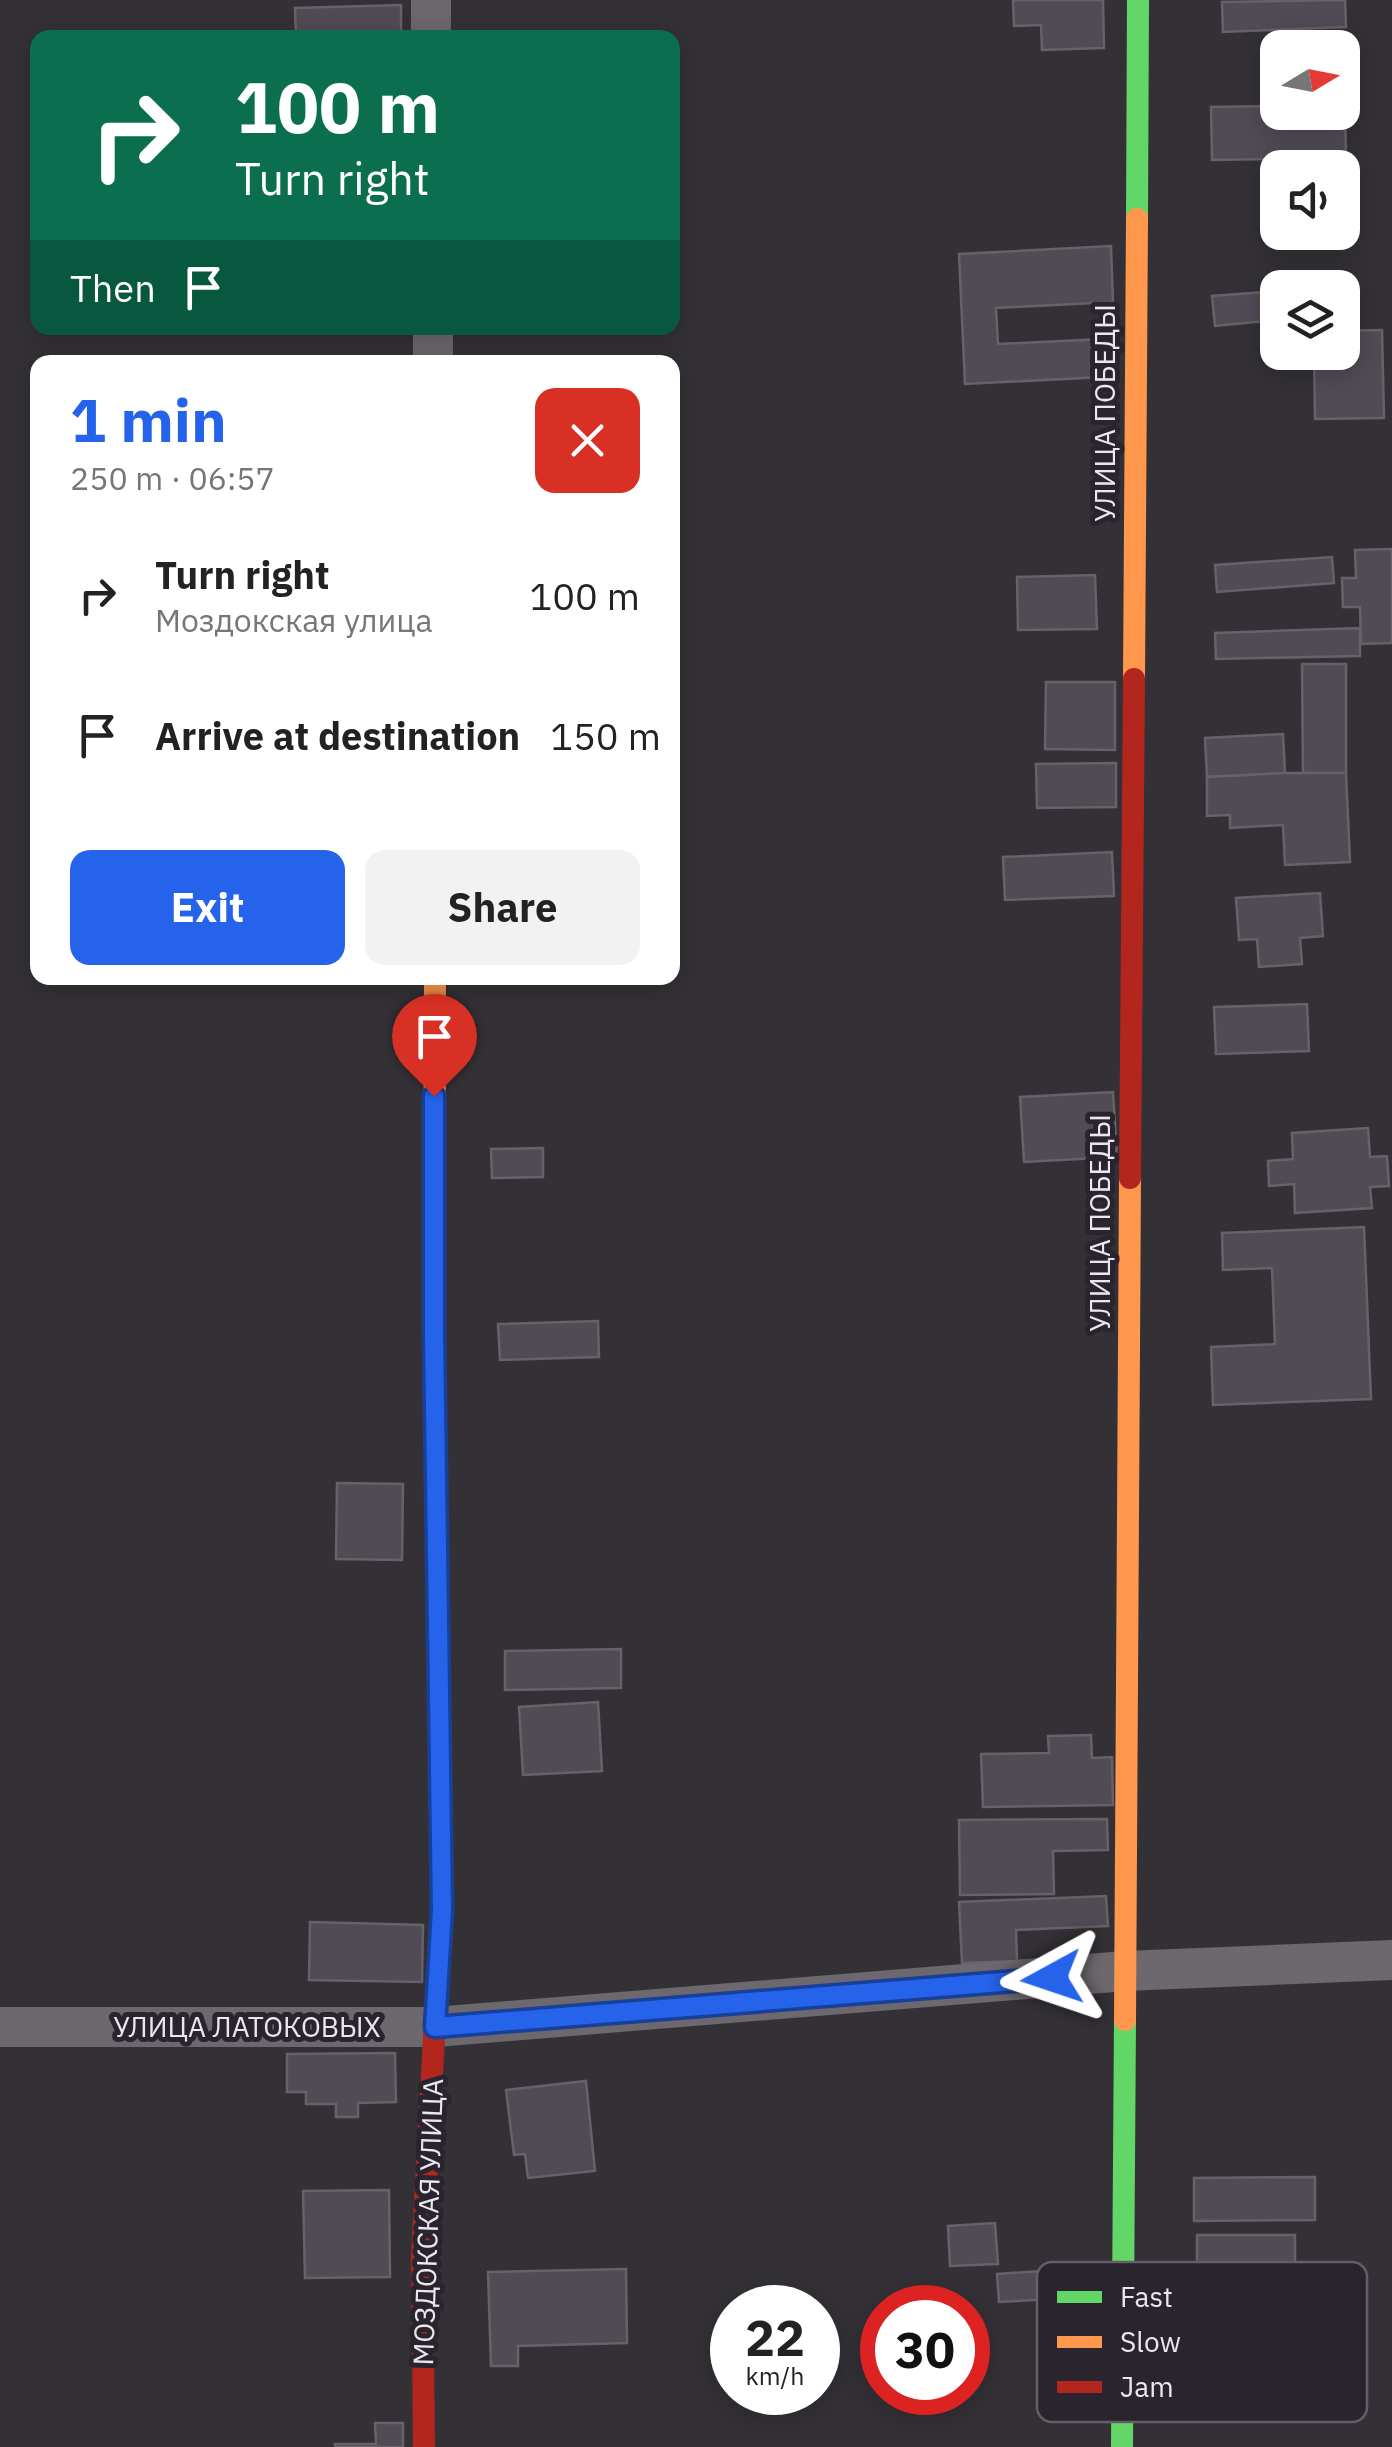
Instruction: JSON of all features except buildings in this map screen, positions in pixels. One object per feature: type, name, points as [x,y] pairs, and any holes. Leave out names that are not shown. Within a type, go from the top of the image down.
[{"type":"street","points":[[431,0],[431,30]]},
{"type":"street","name":"УЛИЦА ПОБЕДЫ","points":[[1124,2262],[1138,0]]},
{"type":"street","name":"МОЗДОКСКАЯ УЛИЦА","points":[[424,2447],[422,2256],[442,1910],[434,1334],[435,985]]},
{"type":"street","name":"УЛИЦА ЛАТОКОВЫХ","points":[[0,2027],[435,2027],[1126,1971],[1392,1960]]},
{"type":"street","name":"УЛИЦА ПОБЕДЫ","points":[[1122,2422],[1122,2447]]},
{"type":"traffic: fast","points":[[1137,219],[1138,0]]},
{"type":"traffic: fast","points":[[1123,2262],[1125,2020]]},
{"type":"traffic: fast","points":[[1122,2422],[1122,2447]]},
{"type":"traffic: slow","points":[[1134,679],[1137,219]]},
{"type":"traffic: slow","points":[[435,985],[438,1650]]},
{"type":"traffic: slow","points":[[1125,2020],[1130,1178]]},
{"type":"traffic: jam","points":[[1130,1178],[1134,679]]},
{"type":"traffic: jam","points":[[424,2447],[422,2256],[441,1910],[438,1650]]},
{"type":"route","points":[[434,1096],[442,1910],[435,2027],[1052,1978]]}]
